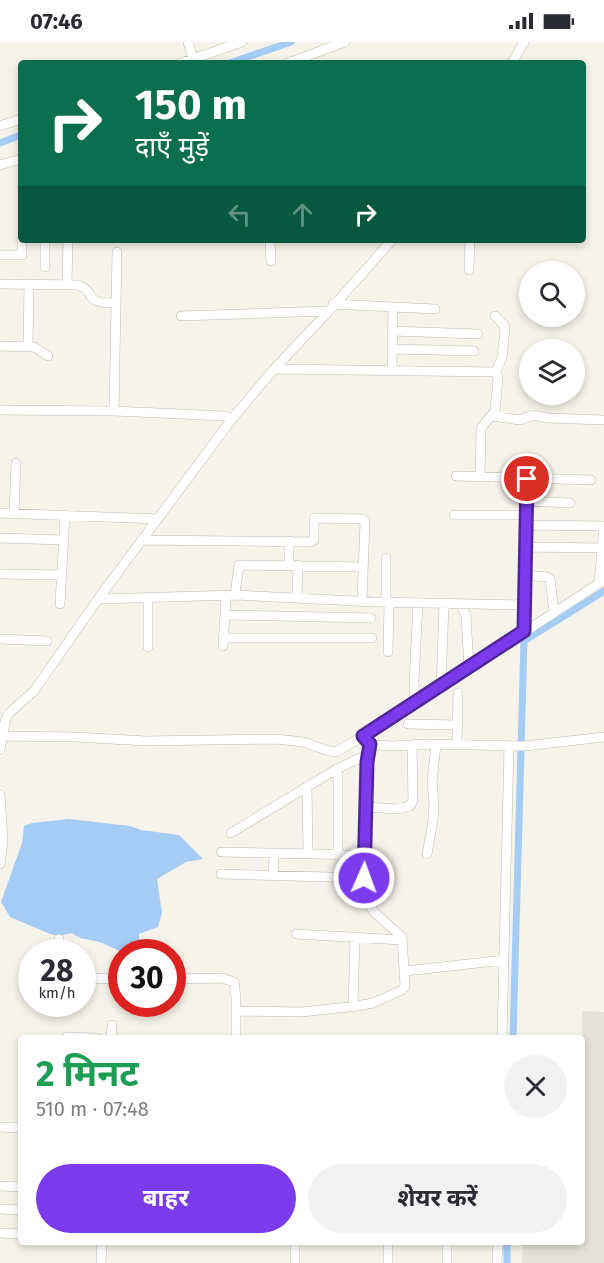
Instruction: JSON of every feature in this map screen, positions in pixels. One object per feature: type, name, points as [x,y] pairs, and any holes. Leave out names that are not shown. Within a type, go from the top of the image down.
[{"type":"street","points":[[189,42],[193,59]]},
{"type":"street","points":[[190,60],[242,42]]},
{"type":"street","points":[[296,60],[345,42]]},
{"type":"street","points":[[514,60],[524,42]]},
{"type":"street","points":[[0,126],[18,120]]},
{"type":"street","points":[[0,165],[18,160]]},
{"type":"street","points":[[0,255],[22,255],[22,243]]},
{"type":"street","points":[[45,243],[45,267]]},
{"type":"street","points":[[67,284],[68,243]]},
{"type":"street","points":[[270,243],[270,261]]},
{"type":"street","points":[[0,750],[2,721],[34,691],[98,599],[232,419],[273,369],[389,243]]},
{"type":"street","points":[[469,270],[470,243]]},
{"type":"street","points":[[114,411],[117,252]]},
{"type":"street","points":[[0,284],[84,286],[92,300],[98,303],[115,303]]},
{"type":"street","points":[[28,346],[29,284]]},
{"type":"street","points":[[392,370],[393,307]]},
{"type":"street","points":[[180,316],[331,308],[435,309]]},
{"type":"street","points":[[480,477],[481,428],[495,411],[498,378],[496,372],[502,357],[505,329],[495,316]]},
{"type":"street","points":[[393,331],[478,334]]},
{"type":"street","points":[[0,346],[34,347],[48,356]]},
{"type":"street","points":[[392,349],[474,351]]},
{"type":"street","points":[[273,369],[496,372]]},
{"type":"street","points":[[0,410],[114,411],[225,416],[232,419]]},
{"type":"street","points":[[492,416],[520,420],[533,415],[547,418],[604,420]]},
{"type":"street","points":[[14,514],[16,463]]},
{"type":"street","points":[[456,476],[591,480]]},
{"type":"street","points":[[524,631],[527,479]]},
{"type":"street","points":[[526,501],[570,503]]},
{"type":"street","points":[[0,513],[158,519]]},
{"type":"street","points":[[60,604],[65,515]]},
{"type":"street","points":[[454,515],[527,515]]},
{"type":"street","points":[[143,540],[313,542],[316,517],[363,519],[365,521],[362,601]]},
{"type":"street","points":[[1,736],[146,741],[276,739],[303,742],[336,752],[367,741],[415,703],[602,581],[604,526],[525,525]]},
{"type":"street","points":[[0,538],[63,540]]},
{"type":"street","points":[[289,541],[297,598]]},
{"type":"street","points":[[525,547],[603,548]]},
{"type":"street","points":[[386,558],[388,652]]},
{"type":"street","points":[[363,567],[239,565],[226,615],[223,642],[372,638]]},
{"type":"street","points":[[2,574],[61,575]]},
{"type":"street","points":[[524,575],[547,576],[550,579],[554,612]]},
{"type":"street","points":[[98,599],[231,596],[524,605]]},
{"type":"street","points":[[148,597],[148,647]]},
{"type":"street","points":[[415,703],[418,603]]},
{"type":"street","points":[[441,686],[444,604]]},
{"type":"street","points":[[460,604],[466,615],[469,668]]},
{"type":"street","points":[[226,615],[372,618]]},
{"type":"street","points":[[0,639],[47,641]]},
{"type":"street","points":[[457,745],[458,693]]},
{"type":"street","points":[[408,724],[458,725]]},
{"type":"street","points":[[367,741],[394,747],[436,744],[525,746],[604,737]]},
{"type":"street","points":[[236,1011],[301,1012],[353,1006],[373,1003],[402,990],[406,981],[402,940],[398,933],[374,912],[365,898],[367,741]]},
{"type":"street","points":[[427,854],[433,821],[432,782],[436,744]]},
{"type":"street","points":[[367,807],[397,809],[410,806],[412,800],[412,745]]},
{"type":"street","points":[[502,1035],[511,746]]},
{"type":"street","points":[[231,833],[338,768],[368,754]]},
{"type":"street","points":[[338,768],[338,855]]},
{"type":"street","points":[[307,787],[308,854]]},
{"type":"street","points":[[0,794],[3,840],[0,862]]},
{"type":"street","points":[[221,852],[365,855]]},
{"type":"street","points":[[273,876],[274,853]]},
{"type":"street","points":[[221,874],[364,878]]},
{"type":"street","points":[[296,934],[402,940]]},
{"type":"street","points":[[353,1006],[355,937]]},
{"type":"street","points":[[405,971],[504,960]]},
{"type":"street","points":[[186,979],[231,979],[236,986],[236,1035]]},
{"type":"street","points":[[111,1035],[112,1025]]},
{"type":"street","points":[[0,1127],[18,1128]]},
{"type":"street","points":[[0,1186],[18,1187]]},
{"type":"street","points":[[0,1209],[18,1210]]},
{"type":"street","points":[[0,1233],[18,1234]]},
{"type":"street","points":[[101,1263],[102,1245]]},
{"type":"street","points":[[295,1245],[295,1263]]},
{"type":"street","points":[[388,1245],[388,1263]]},
{"type":"street","points":[[447,1245],[447,1263]]},
{"type":"street","points":[[497,1263],[498,1245]]},
{"type":"shaded area","points":[[582,1011],[604,1012],[604,1263],[522,1263],[523,1245],[585,1245],[585,1035],[582,1035]]},
{"type":"water","points":[[69,819],[130,826],[141,830],[179,835],[203,859],[186,862],[157,879],[162,913],[158,927],[139,934],[139,939],[108,939],[108,946],[96,941],[96,939],[80,938],[72,933],[58,936],[10,917],[1,902],[22,843],[24,826]]},
{"type":"waterway","points":[[239,60],[291,42]]},
{"type":"waterway","points":[[0,143],[18,136]]},
{"type":"waterway","points":[[513,1035],[524,641],[604,591]]},
{"type":"waterway","points":[[507,1245],[507,1263]]},
{"type":"route","points":[[364,878],[367,762],[370,744],[363,736],[524,631],[527,479]]}]
